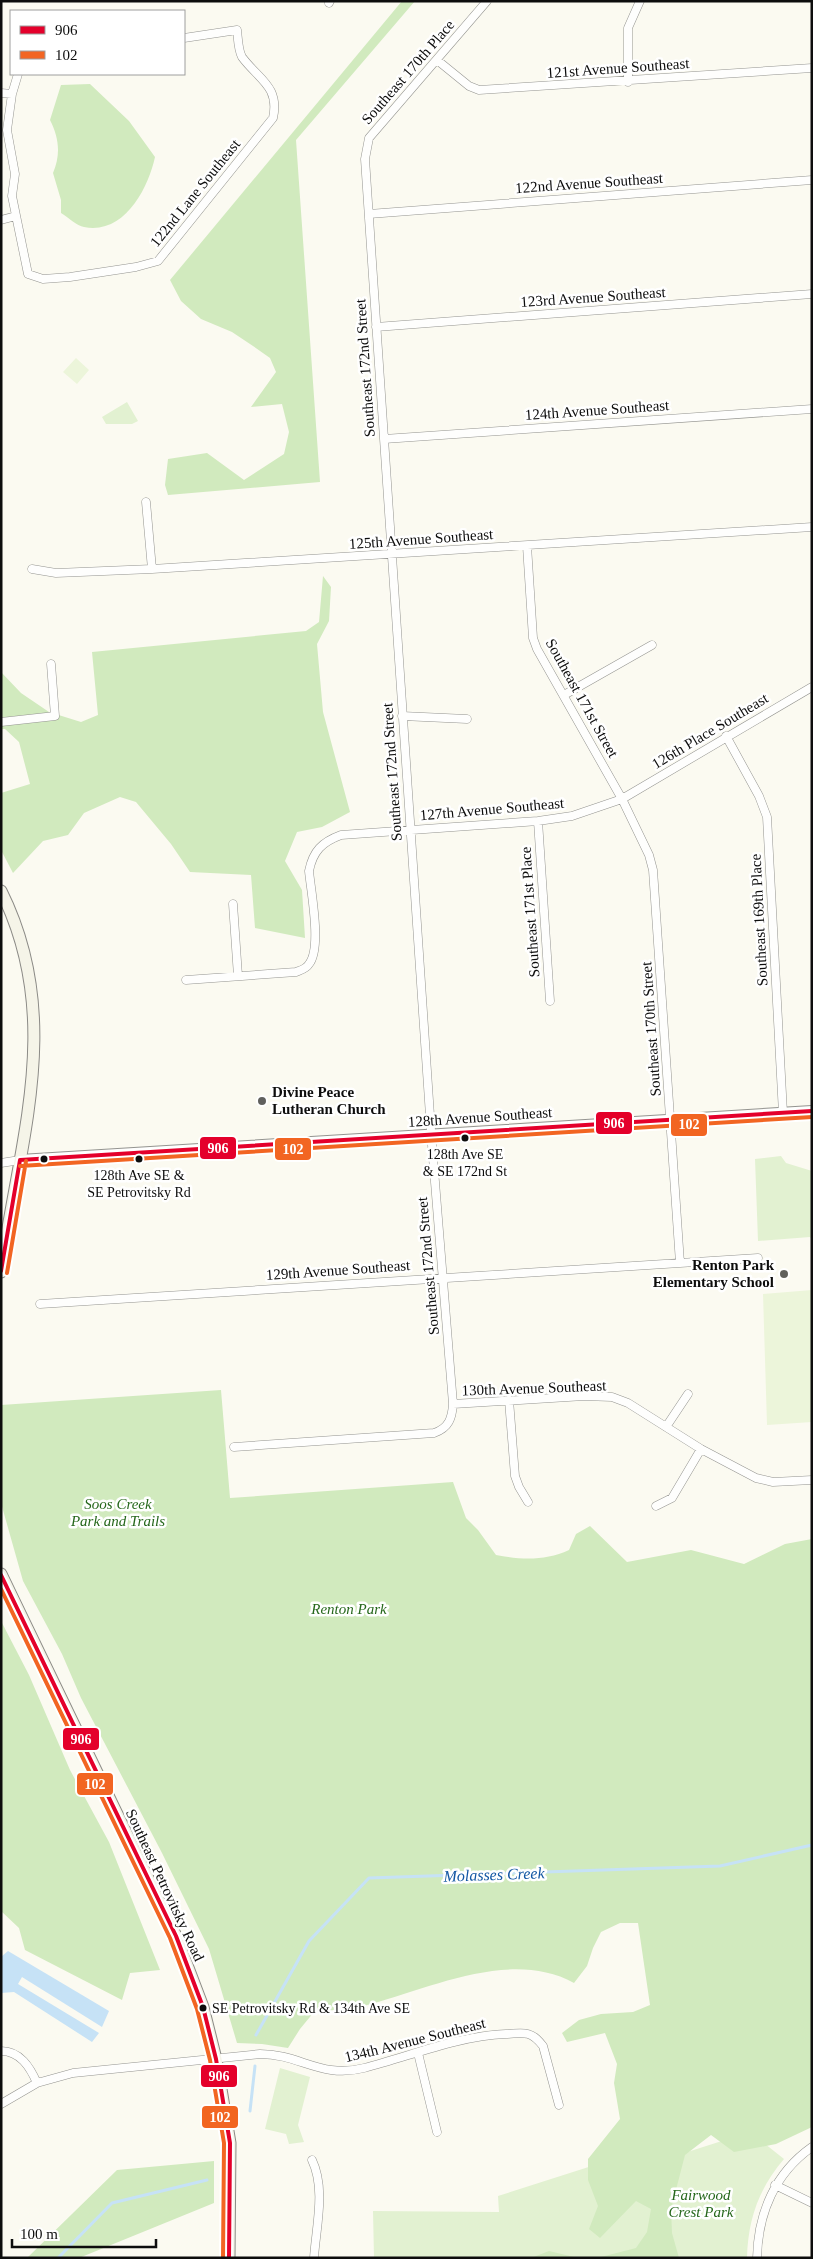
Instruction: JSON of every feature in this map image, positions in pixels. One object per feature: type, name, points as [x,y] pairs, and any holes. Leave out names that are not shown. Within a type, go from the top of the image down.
[{"type":"main road","points":[[1,890],[29,968],[35,1033],[31,1097],[1,1272]]},
{"type":"main road","name":"Southeast Petrovitsky Road","points":[[1,1574],[176,1936],[203,2008],[226,2112],[230,2153],[229,2258]]},
{"type":"street","name":"Southeast 170th Place","points":[[369,138],[487,1]]},
{"type":"street","points":[[628,82],[628,28],[640,1]]},
{"type":"street","name":"122nd Lane Southeast","points":[[16,216],[28,274],[43,279],[70,277],[158,262],[273,118],[276,106],[273,92],[241,55],[237,30],[185,38]]},
{"type":"street","name":"121st Avenue Southeast","points":[[437,60],[469,86],[479,90],[628,82],[812,68]]},
{"type":"street","points":[[1,220],[16,216],[12,196],[15,174],[7,130],[12,94],[18,75]]},
{"type":"street","points":[[1,93],[12,94]]},
{"type":"street","name":"Southeast 172nd Street","points":[[369,138],[365,159],[376,327],[431,1136],[453,1404]]},
{"type":"street","name":"122nd Avenue Southeast","points":[[369,214],[812,180]]},
{"type":"street","name":"123rd Avenue Southeast","points":[[376,327],[812,294]]},
{"type":"street","name":"124th Avenue Southeast","points":[[384,439],[812,409]]},
{"type":"street","points":[[146,502],[152,569]]},
{"type":"street","name":"125th Avenue Southeast","points":[[32,569],[56,573],[152,569],[812,527]]},
{"type":"street","name":"Southeast 171st Street","points":[[527,546],[533,638],[536,649],[622,799]]},
{"type":"street","points":[[564,695],[652,645]]},
{"type":"street","points":[[1,722],[54,716],[51,664]]},
{"type":"street","name":"126th Place Southeast","points":[[622,799],[726,736],[812,688]]},
{"type":"street","points":[[402,716],[468,719]]},
{"type":"street","name":"Southeast 169th Place","points":[[726,736],[759,796],[767,817],[784,1113]]},
{"type":"street","name":"127th Avenue Southeast","points":[[186,980],[296,972],[310,964],[316,947],[309,871],[311,860],[321,845],[329,839],[342,835],[538,821],[589,812],[622,799]]},
{"type":"street","name":"Southeast 170th Street","points":[[622,799],[649,854],[653,870],[672,1120],[680,1262]]},
{"type":"street","name":"Southeast 171st Place","points":[[538,821],[550,1001]]},
{"type":"street","points":[[233,904],[238,976]]},
{"type":"street","name":"128th Avenue Southeast","points":[[1,1163],[20,1160],[812,1111]]},
{"type":"street","name":"129th Avenue Southeast","points":[[40,1304],[758,1258]]},
{"type":"street","points":[[666,1427],[688,1394]]},
{"type":"street","name":"130th Avenue Southeast","points":[[234,1447],[434,1433],[441,1431],[452,1418],[453,1404],[584,1396],[612,1397],[628,1403],[701,1449],[756,1478],[773,1482],[812,1480]]},
{"type":"street","points":[[509,1400],[515,1476],[528,1502]]},
{"type":"street","points":[[656,1506],[672,1498],[701,1449]]},
{"type":"street","name":"134th Avenue Southeast","points":[[1,2104],[37,2082],[73,2073],[277,2054],[306,2065],[339,2072],[362,2068],[469,2038],[496,2034],[529,2034],[543,2046],[559,2105]]},
{"type":"street","points":[[1,2052],[20,2058],[30,2066],[37,2082]]},
{"type":"street","points":[[418,2053],[437,2132]]},
{"type":"street","points":[[757,2258],[763,2215],[775,2185],[790,2166],[812,2147]]},
{"type":"street","points":[[312,2160],[318,2171],[320,2186],[314,2258]]},
{"type":"street","points":[[775,2185],[812,2203]]},
{"type":"green space","points":[[402,1],[415,1],[296,140],[320,482],[168,495],[165,485],[168,459],[207,453],[244,480],[284,454],[289,432],[282,404],[251,407],[276,372],[270,358],[232,332],[201,319],[181,301],[170,280]]},
{"type":"green space","points":[[90,84],[129,121],[155,157],[147,183],[132,207],[111,224],[98,228],[81,226],[61,213],[61,200],[53,173],[56,166],[58,146],[50,120],[61,85]]},
{"type":"green space","points":[[76,358],[89,370],[77,384],[63,372]]},
{"type":"green space","points":[[127,402],[138,421],[132,424],[106,424],[102,417]]},
{"type":"green space","points":[[323,576],[331,587],[329,621],[317,644],[323,712],[350,812],[322,827],[297,832],[285,861],[302,890],[305,938],[255,928],[251,875],[190,872],[171,844],[136,802],[120,797],[84,813],[68,835],[43,841],[13,873],[1,850],[1,793],[30,784],[19,742],[5,729],[1,729],[1,672],[21,693],[49,712],[81,722],[98,715],[92,652],[306,631],[319,622]]},
{"type":"green space","points":[[781,1156],[786,1163],[812,1171],[812,1240],[810,1237],[758,1241],[755,1159]]},
{"type":"green space","points":[[812,1290],[812,1422],[767,1425],[763,1294]]},
{"type":"green space","points":[[221,1390],[230,1498],[453,1482],[466,1518],[478,1530],[496,1555],[515,1558],[542,1558],[560,1554],[569,1550],[576,1534],[590,1526],[627,1562],[691,1550],[744,1564],[785,1544],[812,1539],[812,2127],[776,2144],[734,2152],[711,2135],[685,2155],[671,2209],[672,2233],[679,2258],[531,2258],[549,2251],[574,2257],[601,2257],[636,2248],[647,2232],[651,2209],[636,2201],[600,2238],[589,2229],[598,2206],[588,2180],[588,2159],[620,2119],[614,2083],[617,2064],[605,2033],[567,2042],[562,2033],[579,2020],[601,2014],[633,2012],[650,2005],[638,1923],[620,1923],[601,1932],[587,1966],[574,1983],[550,1973],[525,1970],[499,1970],[472,1974],[364,2006],[314,2012],[288,2048],[237,2043],[209,1949],[162,1853],[81,1698],[62,1654],[23,1581],[1,1503],[1,1405]]},
{"type":"green space","points":[[1,1621],[29,1675],[70,1770],[109,1842],[160,1970],[130,1973],[122,2000],[25,1950],[19,1928],[1,1911]]},
{"type":"green space","points":[[280,2068],[310,2077],[298,2125],[304,2142],[289,2144],[286,2134],[265,2129]]},
{"type":"green space","name":"Fairwood Crest Park","points":[[750,2132],[784,2159],[768,2181],[756,2205],[750,2230],[747,2258],[374,2258],[373,2211],[499,2212],[498,2196],[623,2156],[628,2171]]},
{"type":"green space","points":[[214,2161],[214,2203],[79,2258],[27,2258],[117,2170]]},
{"type":"water","points":[[8,1951],[109,2011],[102,2027],[22,1977],[18,1984],[99,2033],[92,2042],[14,1992],[1,1993],[1,1957]]},
{"type":"waterway","name":"Molasses Creek","points":[[256,2035],[309,1941],[369,1878],[720,1866],[812,1845]]},
{"type":"waterway","name":"Molasses Creek","points":[[250,2111],[255,2066]]},
{"type":"waterway","name":"Molasses Creek","points":[[58,2258],[112,2203],[207,2180]]},
{"type":"transit line","name":"906","points":[[20,1160],[812,1111]]},
{"type":"transit line","name":"102","points":[[20,1166],[812,1117]]},
{"type":"transit line","name":"906","points":[[1,1271],[20,1160]]},
{"type":"transit line","name":"102","points":[[7,1273],[26,1161]]},
{"type":"transit line","name":"906","points":[[1,1575],[176,1936],[203,2007],[216,2059],[230,2143],[229,2258]]},
{"type":"transit line","name":"102","points":[[1,1589],[170,1938],[197,2009],[210,2060],[224,2143],[223,2258]]},
{"type":"place","name":"Divine Peace Lutheran Church","points":[[262,1101]]},
{"type":"place","name":"128th Ave SE & SE 172nd St","points":[[465,1138]]},
{"type":"place","name":"128th Ave SE & SE Petrovitsky Rd","points":[[139,1159]]},
{"type":"place","name":"Renton Park Elementary School","points":[[784,1274]]},
{"type":"place","name":"SE Petrovitsky Rd & 134th Ave SE","points":[[203,2008]]},
{"type":"park label","name":"Soos Creek Park and Trails","points":[[118,1512]]},
{"type":"park label","name":"Renton Park","points":[[349,1609]]}]
